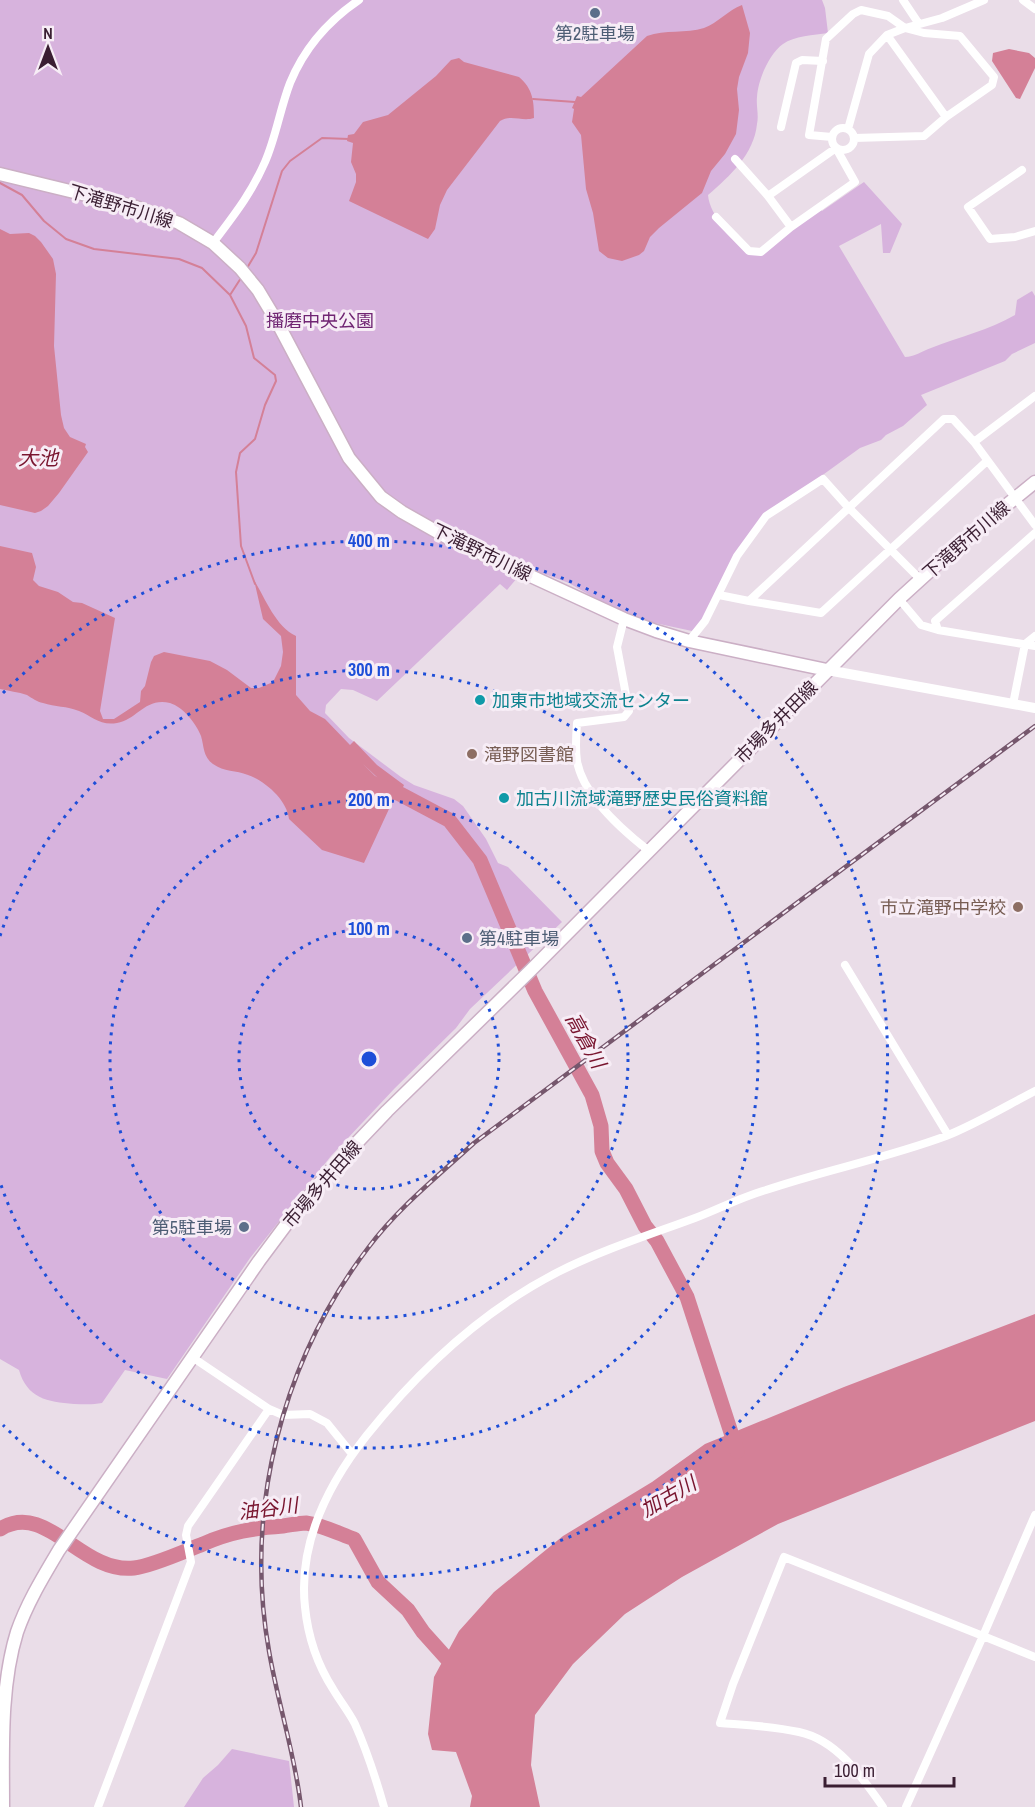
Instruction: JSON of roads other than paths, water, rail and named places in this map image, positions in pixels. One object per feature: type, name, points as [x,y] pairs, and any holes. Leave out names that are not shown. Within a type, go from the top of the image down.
[{"type":"main road","name":"下滝野市川線","points":[[0,174],[136,207],[179,223],[213,243],[240,268],[258,290],[349,458],[381,497],[402,512],[448,537],[624,619],[689,641],[826,670],[966,537],[1035,482]]},
{"type":"main road","name":"市場多井田線","points":[[3,1807],[3,1715],[9,1661],[16,1633],[28,1606],[60,1550],[294,1214],[329,1172],[387,1111],[531,970],[826,670]]},
{"type":"street","points":[[213,243],[252,191],[267,159],[290,84],[305,52],[320,33],[359,0]]},
{"type":"street","points":[[903,0],[919,24]]},
{"type":"street","points":[[768,196],[836,148],[844,150],[852,146],[854,138],[848,129],[869,54],[887,35],[942,18],[984,0]]},
{"type":"street","points":[[1023,0],[1035,9]]},
{"type":"street","points":[[832,136],[809,135],[826,39],[853,14],[861,10],[888,16],[905,28],[924,33],[960,36],[994,77],[992,85],[946,117],[924,136],[854,138]]},
{"type":"street","points":[[887,35],[946,117]]},
{"type":"street","points":[[781,127],[796,63],[802,60],[823,61]]},
{"type":"street","points":[[716,217],[749,251],[761,252],[791,227],[855,182],[832,143],[832,136],[838,129],[848,129]]},
{"type":"street","points":[[735,159],[768,196],[791,227]]},
{"type":"street","points":[[1022,170],[968,207],[990,239],[1015,237],[1035,231]]},
{"type":"street","points":[[974,442],[1035,396]]},
{"type":"street","points":[[749,602],[944,419],[952,419],[974,442],[1035,525]]},
{"type":"street","points":[[719,595],[821,613],[987,461]]},
{"type":"street","points":[[689,641],[705,621],[737,556],[766,516],[823,479],[920,579]]},
{"type":"street","points":[[938,630],[935,621],[1035,533]]},
{"type":"street","points":[[899,599],[921,625],[938,630],[1035,646]]},
{"type":"street","points":[[624,619],[618,647],[629,711],[624,717],[577,723],[578,763],[589,789],[603,808],[626,833],[648,851]]},
{"type":"street","points":[[1013,704],[1025,644],[1035,636]]},
{"type":"street","points":[[826,670],[1035,708]]},
{"type":"street","points":[[845,965],[948,1135]]},
{"type":"street","points":[[384,1807],[369,1756],[353,1721],[320,1667],[312,1647],[304,1606],[304,1576],[312,1534],[330,1488],[352,1454],[387,1410],[477,1324],[529,1288],[560,1271],[618,1246],[764,1190],[948,1135],[1035,1091]]},
{"type":"street","points":[[192,1358],[269,1409],[283,1415],[310,1414],[327,1423],[352,1454]]},
{"type":"street","points":[[99,1807],[191,1562],[186,1535],[188,1526],[269,1409]]},
{"type":"street","points":[[906,1807],[1035,1515]]},
{"type":"street","points":[[883,1807],[853,1767],[836,1750],[819,1740],[801,1732],[720,1723],[733,1684],[784,1557],[1035,1657]]},
{"type":"water","points":[[742,5],[750,33],[748,53],[737,89],[739,110],[736,134],[725,154],[711,171],[702,193],[650,237],[644,251],[622,261],[608,258],[599,251],[593,213],[586,189],[581,135],[572,122],[574,109],[572,108],[577,96],[581,97],[647,36],[704,28]]},
{"type":"water","points":[[1009,49],[1029,53],[1035,58],[1035,68],[1020,99],[1016,98],[992,61],[993,53]]},
{"type":"water","points":[[459,58],[464,62],[519,77],[532,96],[534,118],[508,118],[500,121],[447,190],[440,205],[435,229],[428,239],[349,201],[356,182],[356,174],[351,162],[353,143],[347,141],[348,135],[354,134],[363,122],[388,115],[436,76],[451,60]]},
{"type":"water","name":"大池","points":[[0,229],[10,234],[29,233],[35,236],[53,259],[56,274],[54,346],[61,415],[64,428],[70,437],[86,444],[88,452],[48,506],[35,513],[0,505]]},
{"type":"water","points":[[0,546],[32,553],[36,567],[33,580],[39,586],[58,592],[73,602],[82,603],[115,618],[100,711],[103,719],[114,719],[140,702],[141,691],[145,686],[151,662],[154,656],[164,652],[210,661],[227,670],[251,688],[259,688],[273,682],[281,666],[283,652],[281,636],[263,619],[254,580],[277,619],[296,636],[296,695],[310,711],[325,719],[350,745],[354,741],[377,765],[404,785],[399,796],[396,795],[363,764],[395,796],[364,863],[322,850],[289,819],[280,798],[268,787],[248,775],[213,764],[206,755],[196,726],[175,705],[154,703],[124,721],[111,724],[96,720],[74,709],[41,702],[27,695],[0,689]]},
{"type":"water","name":"加古川","points":[[1035,1314],[1035,1421],[778,1524],[682,1577],[625,1614],[573,1664],[535,1715],[531,1765],[540,1807],[470,1807],[472,1796],[456,1752],[432,1750],[428,1734],[434,1677],[459,1631],[494,1592],[563,1536],[652,1482],[705,1444],[844,1387]]},
{"type":"waterway","points":[[533,99],[575,102]]},
{"type":"waterway","points":[[247,268],[256,253],[282,171],[290,161],[322,138],[349,139]]},
{"type":"waterway","points":[[0,183],[22,195],[44,221],[66,239],[94,249],[179,259],[202,268],[230,295],[246,326],[254,358],[275,375],[276,381],[265,405],[255,439],[240,453],[236,472],[241,546],[255,584]]},
{"type":"waterway","points":[[230,295],[241,278]]},
{"type":"waterway","name":"高倉川","points":[[372,783],[400,794],[449,820],[480,860],[535,991],[592,1095],[601,1126],[602,1151],[607,1163],[626,1189],[687,1297],[737,1451]]},
{"type":"waterway","name":"油谷川","points":[[0,1529],[17,1523],[33,1524],[49,1530],[97,1560],[115,1567],[134,1568],[242,1531],[303,1523],[318,1526],[354,1539],[378,1582],[408,1610],[423,1632],[458,1671]]},
{"type":"railway","points":[[301,1807],[295,1768],[269,1651],[263,1598],[262,1545],[266,1492],[276,1440],[292,1389],[312,1339],[338,1292],[368,1248],[392,1219],[474,1143],[1035,726]]},
{"type":"place","name":"第2駐車場","points":[[595,13]]},
{"type":"place","name":"加東市地域交流センター","points":[[480,700]]},
{"type":"place","name":"滝野図書館","points":[[472,754]]},
{"type":"place","name":"加古川流域滝野歴史民俗資料館","points":[[504,798]]},
{"type":"place","name":"市立滝野中学校","points":[[1018,907]]},
{"type":"place","name":"第4駐車場","points":[[467,938]]},
{"type":"place","name":"第5駐車場","points":[[244,1227]]},
{"type":"park label","name":"播磨中央公園","points":[[320,320]]}]
